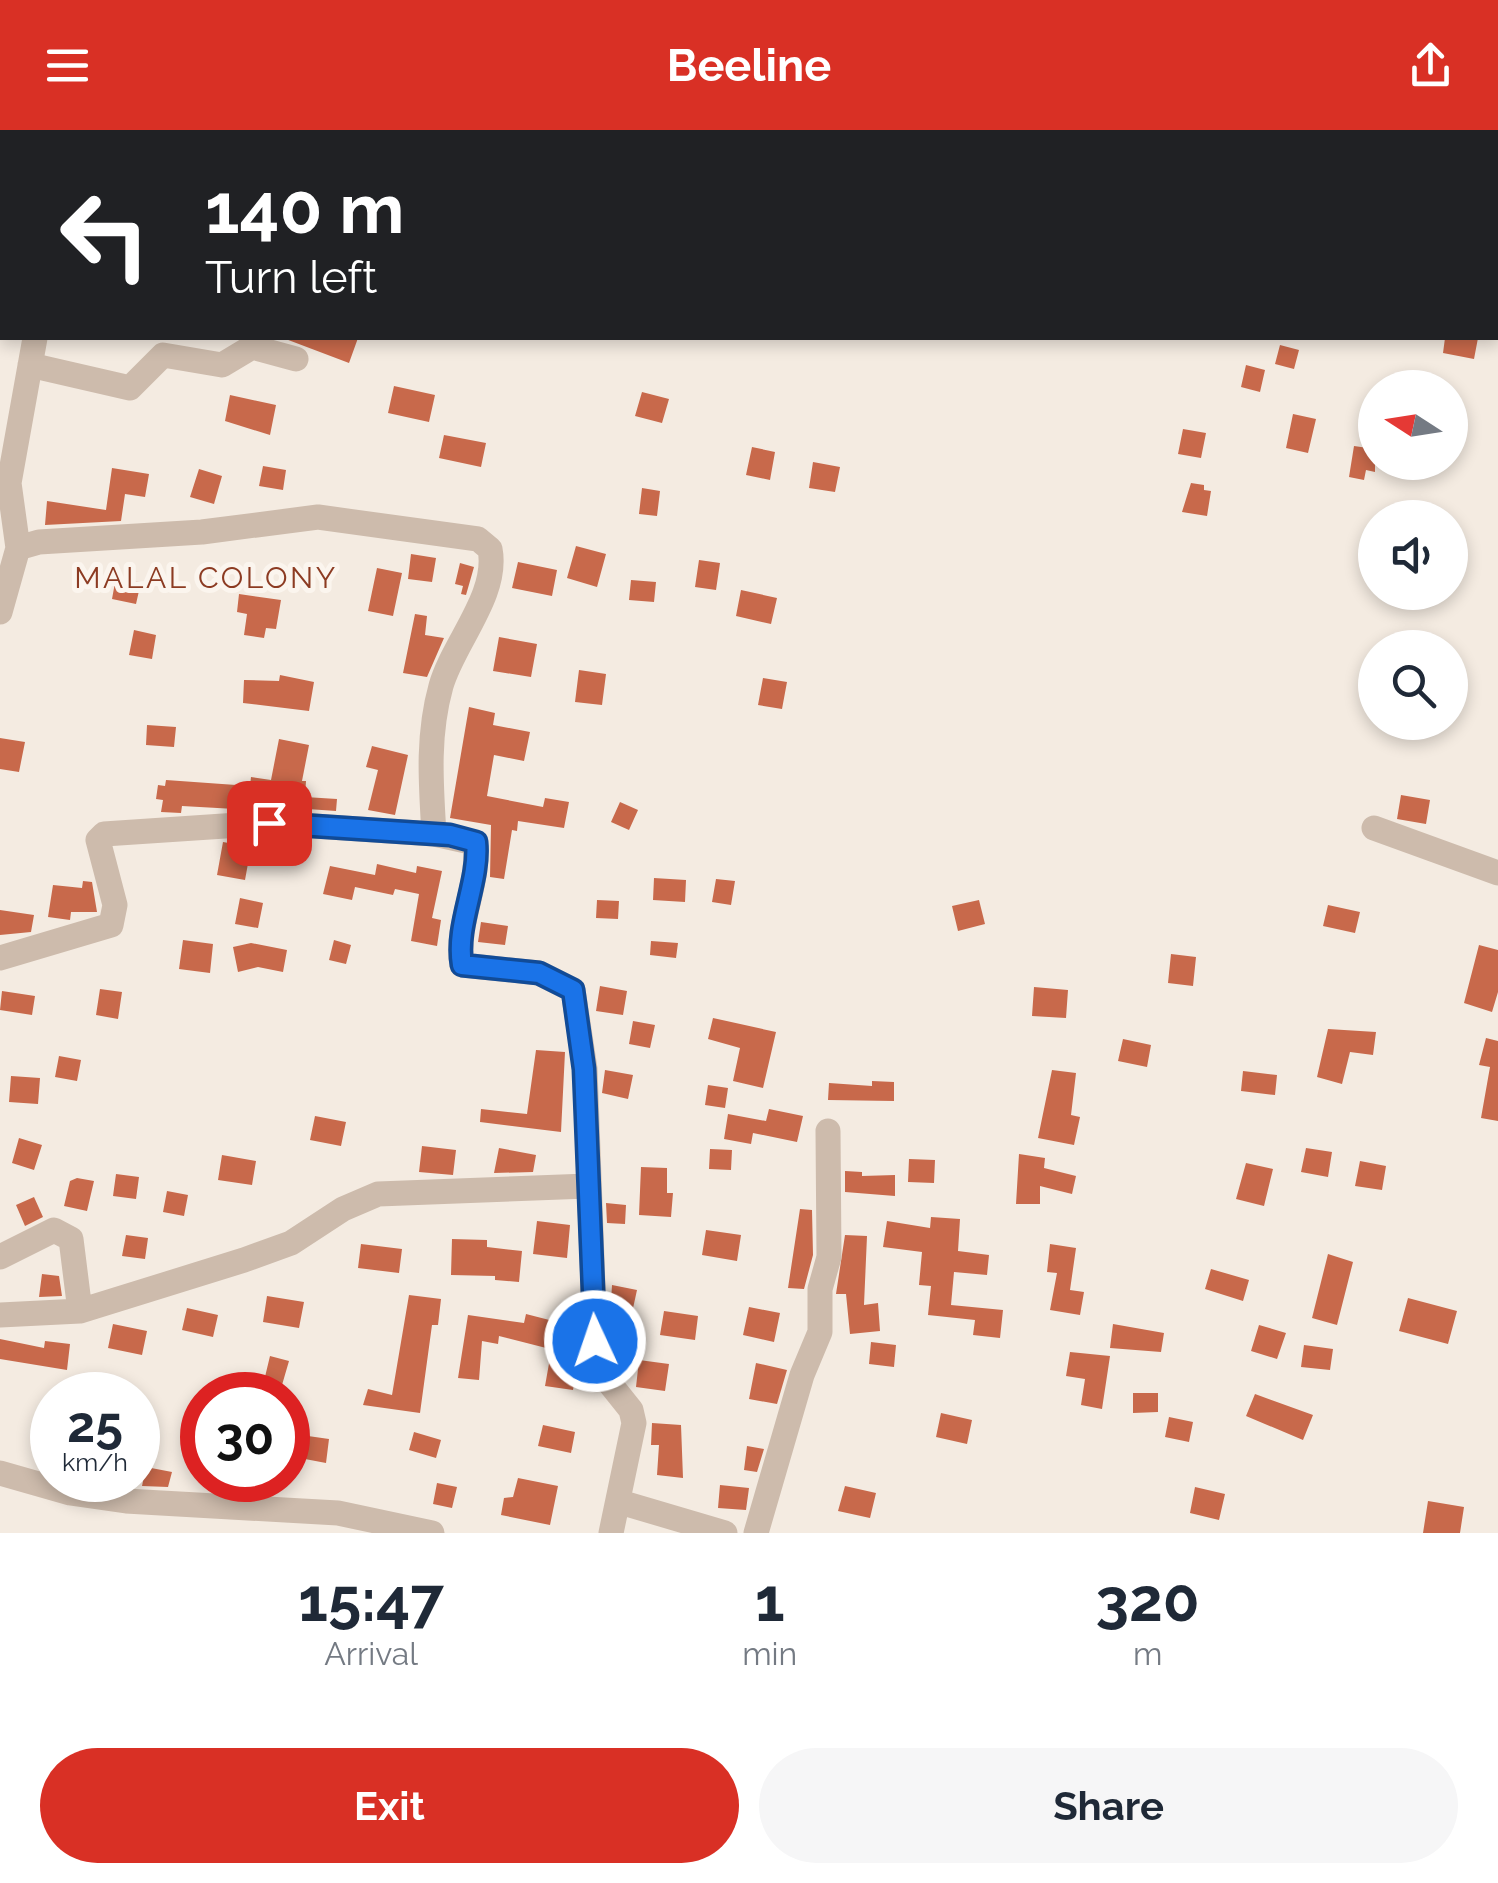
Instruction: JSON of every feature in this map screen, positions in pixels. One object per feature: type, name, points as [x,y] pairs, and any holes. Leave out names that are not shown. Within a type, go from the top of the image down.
[{"type":"street","points":[[0,612],[18,548],[9,483],[35,340]]},
{"type":"street","points":[[30,365],[130,388],[162,355],[222,365],[252,347],[296,359]]},
{"type":"street","points":[[18,548],[39,542],[202,532],[318,518],[478,539],[490,548],[492,559],[485,590],[441,684],[429,751],[434,834]]},
{"type":"street","points":[[0,958],[111,925],[115,905],[98,840],[104,834],[269,823],[434,834],[476,842],[478,859],[466,911],[462,965],[539,973],[573,990],[583,1050],[595,1341],[607,1380],[631,1410],[634,1423],[612,1533]]},
{"type":"street","points":[[1374,828],[1498,873]]},
{"type":"street","points":[[756,1533],[802,1375],[820,1332],[820,1289],[828,1257],[828,1132]]},
{"type":"street","points":[[0,1315],[80,1311],[291,1243],[343,1209],[378,1194],[588,1186]]},
{"type":"street","points":[[0,1257],[54,1230],[71,1239],[80,1311]]},
{"type":"street","points":[[0,1473],[70,1493],[126,1501],[338,1512],[432,1533]]},
{"type":"street","points":[[620,1502],[726,1533]]},
{"type":"building","points":[[288,340],[357,340],[349,363]]},
{"type":"building","points":[[1445,340],[1478,340],[1474,359],[1443,353]]},
{"type":"building","points":[[1280,345],[1299,350],[1294,369],[1275,364]]},
{"type":"building","points":[[1246,365],[1265,370],[1260,392],[1241,387]]},
{"type":"building","points":[[394,386],[435,395],[429,422],[388,413]]},
{"type":"building","points":[[642,392],[669,399],[662,423],[635,416]]},
{"type":"building","points":[[230,395],[276,405],[270,435],[225,421]]},
{"type":"building","points":[[1293,414],[1316,419],[1308,453],[1286,448]]},
{"type":"building","points":[[1183,429],[1206,433],[1201,458],[1178,454]]},
{"type":"building","points":[[444,435],[486,443],[481,467],[439,458]]},
{"type":"building","points":[[1354,446],[1358,447],[1358,479],[1349,477]]},
{"type":"building","points":[[752,447],[775,452],[770,480],[746,475]]},
{"type":"building","points":[[813,462],[840,467],[835,492],[809,488]]},
{"type":"building","points":[[263,466],[286,470],[283,490],[259,486]]},
{"type":"building","points":[[112,468],[149,474],[145,497],[125,494],[121,521],[45,525],[47,501],[106,510]]},
{"type":"building","points":[[199,469],[222,476],[214,504],[190,497]]},
{"type":"building","points":[[1191,483],[1211,491],[1207,516],[1182,512]]},
{"type":"building","points":[[642,488],[660,491],[657,516],[639,514]]},
{"type":"building","points":[[576,546],[606,554],[597,587],[567,578]]},
{"type":"building","points":[[411,554],[436,558],[432,582],[408,579]]},
{"type":"building","points":[[699,560],[720,563],[716,590],[695,587]]},
{"type":"building","points":[[518,562],[557,570],[552,596],[512,588]]},
{"type":"building","points":[[460,563],[474,567],[466,595],[461,594],[463,586],[455,584]]},
{"type":"building","points":[[377,568],[402,573],[393,616],[368,611]]},
{"type":"building","points":[[116,577],[141,582],[136,604],[112,599]]},
{"type":"building","points":[[631,580],[656,582],[654,602],[629,600]]},
{"type":"building","points":[[741,590],[777,598],[771,624],[736,616]]},
{"type":"building","points":[[239,594],[281,600],[276,629],[266,628],[264,638],[244,635],[247,614],[237,612]]},
{"type":"building","points":[[415,614],[427,616],[425,635],[444,638],[427,677],[403,673]]},
{"type":"building","points":[[134,630],[156,635],[152,659],[129,655]]},
{"type":"building","points":[[499,637],[537,644],[531,677],[493,671]]},
{"type":"building","points":[[579,670],[606,674],[602,705],[575,702]]},
{"type":"building","points":[[280,675],[314,682],[309,711],[243,703],[244,680],[279,681]]},
{"type":"building","points":[[763,678],[787,682],[782,709],[758,705]]},
{"type":"building","points":[[469,707],[495,713],[493,725],[530,732],[524,761],[494,755],[487,796],[543,807],[545,798],[569,802],[564,828],[518,821],[517,831],[512,830],[504,879],[490,877],[491,825],[450,818]]},
{"type":"building","points":[[147,725],[176,727],[174,747],[146,745]]},
{"type":"building","points":[[0,738],[25,742],[19,772],[0,769]]},
{"type":"building","points":[[279,739],[309,745],[302,781],[306,781],[305,797],[337,799],[336,811],[236,804],[235,809],[182,806],[181,813],[161,812],[163,800],[156,799],[158,785],[165,786],[166,780],[250,786],[251,777],[271,780]]},
{"type":"building","points":[[372,746],[408,755],[395,815],[368,810],[378,770],[366,767]]},
{"type":"building","points":[[1401,795],[1430,800],[1426,824],[1397,819]]},
{"type":"building","points":[[620,802],[638,810],[629,830],[611,822]]},
{"type":"building","points":[[266,840],[293,841],[289,859],[262,853]]},
{"type":"building","points":[[223,842],[251,847],[245,880],[217,875]]},
{"type":"building","points":[[377,864],[416,873],[417,866],[442,871],[432,918],[441,920],[437,946],[411,941],[419,894],[395,889],[393,895],[355,887],[352,900],[323,894],[330,866],[375,875]]},
{"type":"building","points":[[654,878],[686,880],[685,902],[653,900]]},
{"type":"building","points":[[716,879],[735,881],[731,905],[712,902]]},
{"type":"building","points":[[83,881],[92,882],[97,912],[71,912],[70,920],[48,917],[53,885],[82,888]]},
{"type":"building","points":[[240,898],[263,903],[258,928],[235,924]]},
{"type":"building","points":[[597,900],[619,901],[618,919],[596,918]]},
{"type":"building","points":[[979,900],[985,924],[958,931],[952,906]]},
{"type":"building","points":[[1328,905],[1360,912],[1355,933],[1323,926]]},
{"type":"building","points":[[0,910],[34,915],[31,932],[0,935]]},
{"type":"building","points":[[481,922],[508,926],[505,945],[478,942]]},
{"type":"building","points":[[183,940],[213,944],[210,973],[179,969]]},
{"type":"building","points":[[334,940],[351,945],[346,964],[329,960]]},
{"type":"building","points":[[651,941],[678,943],[676,958],[650,955]]},
{"type":"building","points":[[251,943],[287,950],[283,972],[258,967],[238,972],[233,947]]},
{"type":"building","points":[[1479,945],[1498,950],[1498,992],[1492,1012],[1464,1003]]},
{"type":"building","points":[[1171,954],[1196,957],[1193,986],[1168,983]]},
{"type":"building","points":[[600,986],[627,991],[623,1015],[596,1011]]},
{"type":"building","points":[[1034,987],[1068,990],[1066,1018],[1032,1016]]},
{"type":"building","points":[[100,989],[122,992],[118,1019],[96,1015]]},
{"type":"building","points":[[2,991],[35,996],[32,1015],[0,1010]]},
{"type":"building","points":[[713,1018],[776,1032],[763,1088],[733,1081],[740,1048],[708,1039]]},
{"type":"building","points":[[633,1021],[655,1025],[650,1048],[629,1044]]},
{"type":"building","points":[[1328,1029],[1376,1032],[1373,1055],[1350,1052],[1342,1084],[1317,1077]]},
{"type":"building","points":[[1486,1038],[1498,1041],[1498,1121],[1481,1118],[1490,1067],[1479,1065]]},
{"type":"building","points":[[1123,1039],[1151,1045],[1147,1067],[1118,1061]]},
{"type":"building","points":[[536,1050],[565,1052],[561,1132],[480,1122],[481,1109],[527,1114]]},
{"type":"building","points":[[59,1056],[81,1060],[77,1081],[55,1077]]},
{"type":"building","points":[[605,1070],[633,1075],[628,1099],[602,1093]]},
{"type":"building","points":[[1052,1070],[1076,1073],[1071,1115],[1080,1117],[1074,1145],[1038,1138]]},
{"type":"building","points":[[1243,1071],[1277,1075],[1275,1095],[1241,1091]]},
{"type":"building","points":[[11,1076],[40,1078],[38,1104],[9,1102]]},
{"type":"building","points":[[872,1081],[894,1082],[894,1101],[828,1100],[829,1083],[872,1086]]},
{"type":"building","points":[[708,1085],[728,1088],[725,1108],[705,1105]]},
{"type":"building","points":[[769,1109],[803,1116],[797,1142],[753,1133],[751,1144],[724,1139],[728,1114],[766,1121]]},
{"type":"building","points":[[315,1116],[346,1122],[341,1146],[310,1140]]},
{"type":"building","points":[[19,1138],[42,1145],[34,1170],[12,1163]]},
{"type":"building","points":[[422,1146],[456,1150],[453,1175],[419,1172]]},
{"type":"building","points":[[499,1148],[536,1155],[533,1172],[494,1173]]},
{"type":"building","points":[[1306,1148],[1332,1152],[1328,1177],[1301,1172]]},
{"type":"building","points":[[710,1149],[732,1150],[731,1170],[709,1169]]},
{"type":"building","points":[[1019,1154],[1045,1158],[1044,1168],[1076,1176],[1072,1194],[1040,1186],[1040,1204],[1016,1204]]},
{"type":"building","points":[[222,1155],[256,1161],[252,1185],[218,1180]]},
{"type":"building","points":[[909,1159],[935,1160],[934,1183],[908,1182]]},
{"type":"building","points":[[1360,1161],[1386,1166],[1382,1190],[1355,1186]]},
{"type":"building","points":[[1246,1163],[1273,1169],[1264,1206],[1236,1199]]},
{"type":"building","points":[[641,1167],[667,1168],[667,1193],[673,1193],[671,1217],[639,1215]]},
{"type":"building","points":[[845,1171],[862,1172],[862,1176],[895,1175],[895,1196],[845,1192]]},
{"type":"building","points":[[116,1174],[139,1177],[136,1199],[113,1196]]},
{"type":"building","points":[[70,1181],[94,1181],[87,1211],[64,1206]]},
{"type":"building","points":[[167,1191],[188,1195],[184,1216],[163,1212]]},
{"type":"building","points":[[34,1197],[43,1217],[25,1226],[16,1205]]},
{"type":"building","points":[[606,1203],[626,1205],[625,1224],[607,1223]]},
{"type":"building","points":[[800,1209],[812,1210],[813,1255],[804,1289],[788,1288]]},
{"type":"building","points":[[931,1217],[960,1219],[958,1251],[989,1255],[987,1275],[954,1272],[951,1305],[1003,1310],[1000,1338],[973,1335],[975,1320],[928,1315],[931,1286],[919,1285],[922,1252],[883,1247],[887,1221],[930,1228]]},
{"type":"building","points":[[537,1221],[570,1225],[567,1258],[533,1254]]},
{"type":"building","points":[[706,1230],[741,1235],[737,1261],[702,1255]]},
{"type":"building","points":[[126,1235],[148,1238],[145,1259],[122,1256]]},
{"type":"building","points":[[845,1235],[867,1236],[864,1305],[878,1303],[880,1331],[850,1334],[846,1294],[836,1294]]},
{"type":"building","points":[[452,1239],[487,1240],[487,1247],[522,1251],[519,1282],[495,1280],[495,1276],[451,1275]]},
{"type":"building","points":[[361,1244],[402,1249],[399,1273],[358,1268]]},
{"type":"building","points":[[1050,1244],[1076,1248],[1070,1290],[1084,1292],[1080,1315],[1050,1310],[1057,1273],[1047,1272]]},
{"type":"building","points":[[1328,1254],[1353,1262],[1337,1325],[1312,1318]]},
{"type":"building","points":[[1211,1269],[1249,1280],[1243,1301],[1205,1289]]},
{"type":"building","points":[[42,1274],[59,1276],[62,1296],[39,1297]]},
{"type":"building","points":[[612,1285],[637,1290],[630,1322],[610,1318]]},
{"type":"building","points":[[409,1295],[441,1299],[438,1325],[432,1325],[420,1413],[363,1405],[368,1389],[392,1395]]},
{"type":"building","points":[[267,1296],[304,1302],[299,1328],[263,1322]]},
{"type":"building","points":[[1408,1298],[1457,1311],[1448,1344],[1399,1331]]},
{"type":"building","points":[[749,1307],[780,1313],[774,1342],[743,1335]]},
{"type":"building","points":[[187,1308],[218,1315],[213,1337],[182,1330]]},
{"type":"building","points":[[664,1311],[698,1316],[695,1340],[660,1335]]},
{"type":"building","points":[[526,1314],[561,1323],[554,1350],[499,1336],[498,1344],[482,1341],[479,1380],[458,1378],[468,1315],[524,1323]]},
{"type":"building","points":[[113,1324],[147,1331],[142,1355],[108,1348]]},
{"type":"building","points":[[1113,1324],[1164,1333],[1161,1352],[1110,1348]]},
{"type":"building","points":[[1259,1325],[1286,1333],[1277,1359],[1251,1351]]},
{"type":"building","points":[[0,1339],[44,1348],[45,1341],[70,1344],[67,1370],[0,1359]]},
{"type":"building","points":[[871,1342],[896,1345],[894,1367],[869,1364]]},
{"type":"building","points":[[1304,1345],[1333,1349],[1330,1370],[1301,1367]]},
{"type":"building","points":[[1070,1352],[1110,1356],[1102,1409],[1081,1405],[1085,1379],[1066,1376]]},
{"type":"building","points":[[270,1356],[289,1361],[286,1372],[266,1372]]},
{"type":"building","points":[[550,1358],[578,1362],[573,1390],[545,1386]]},
{"type":"building","points":[[639,1360],[669,1364],[665,1391],[636,1387]]},
{"type":"building","points":[[756,1363],[787,1370],[777,1404],[749,1399]]},
{"type":"building","points":[[1133,1393],[1158,1393],[1158,1412],[1133,1413]]},
{"type":"building","points":[[1255,1394],[1313,1415],[1303,1440],[1246,1416]]},
{"type":"building","points":[[941,1413],[972,1420],[967,1444],[936,1437]]},
{"type":"building","points":[[1169,1417],[1193,1422],[1189,1442],[1165,1437]]},
{"type":"building","points":[[652,1423],[681,1425],[683,1478],[657,1475],[659,1445],[651,1445]]},
{"type":"building","points":[[543,1425],[575,1432],[571,1453],[538,1446]]},
{"type":"building","points":[[414,1432],[441,1440],[436,1458],[409,1450]]},
{"type":"building","points":[[310,1436],[329,1439],[326,1463],[310,1460]]},
{"type":"building","points":[[747,1446],[764,1449],[757,1472],[744,1470]]},
{"type":"building","points":[[160,1470],[172,1472],[168,1487],[160,1487]]},
{"type":"building","points":[[518,1478],[558,1486],[550,1525],[501,1515],[504,1498],[513,1497]]},
{"type":"building","points":[[437,1483],[457,1487],[452,1508],[433,1504]]},
{"type":"building","points":[[720,1485],[749,1488],[746,1510],[718,1508]]},
{"type":"building","points":[[845,1486],[876,1493],[870,1518],[838,1511]]},
{"type":"building","points":[[1195,1487],[1225,1494],[1219,1520],[1190,1513]]},
{"type":"building","points":[[1428,1501],[1464,1507],[1460,1533],[1423,1533]]},
{"type":"district","name":"MALAL COLONY","points":[[206,577]]},
{"type":"route","points":[[269,823],[450,835],[476,842],[478,859],[466,911],[462,965],[539,973],[554,977],[573,990],[582,1030],[595,1341]]}]
